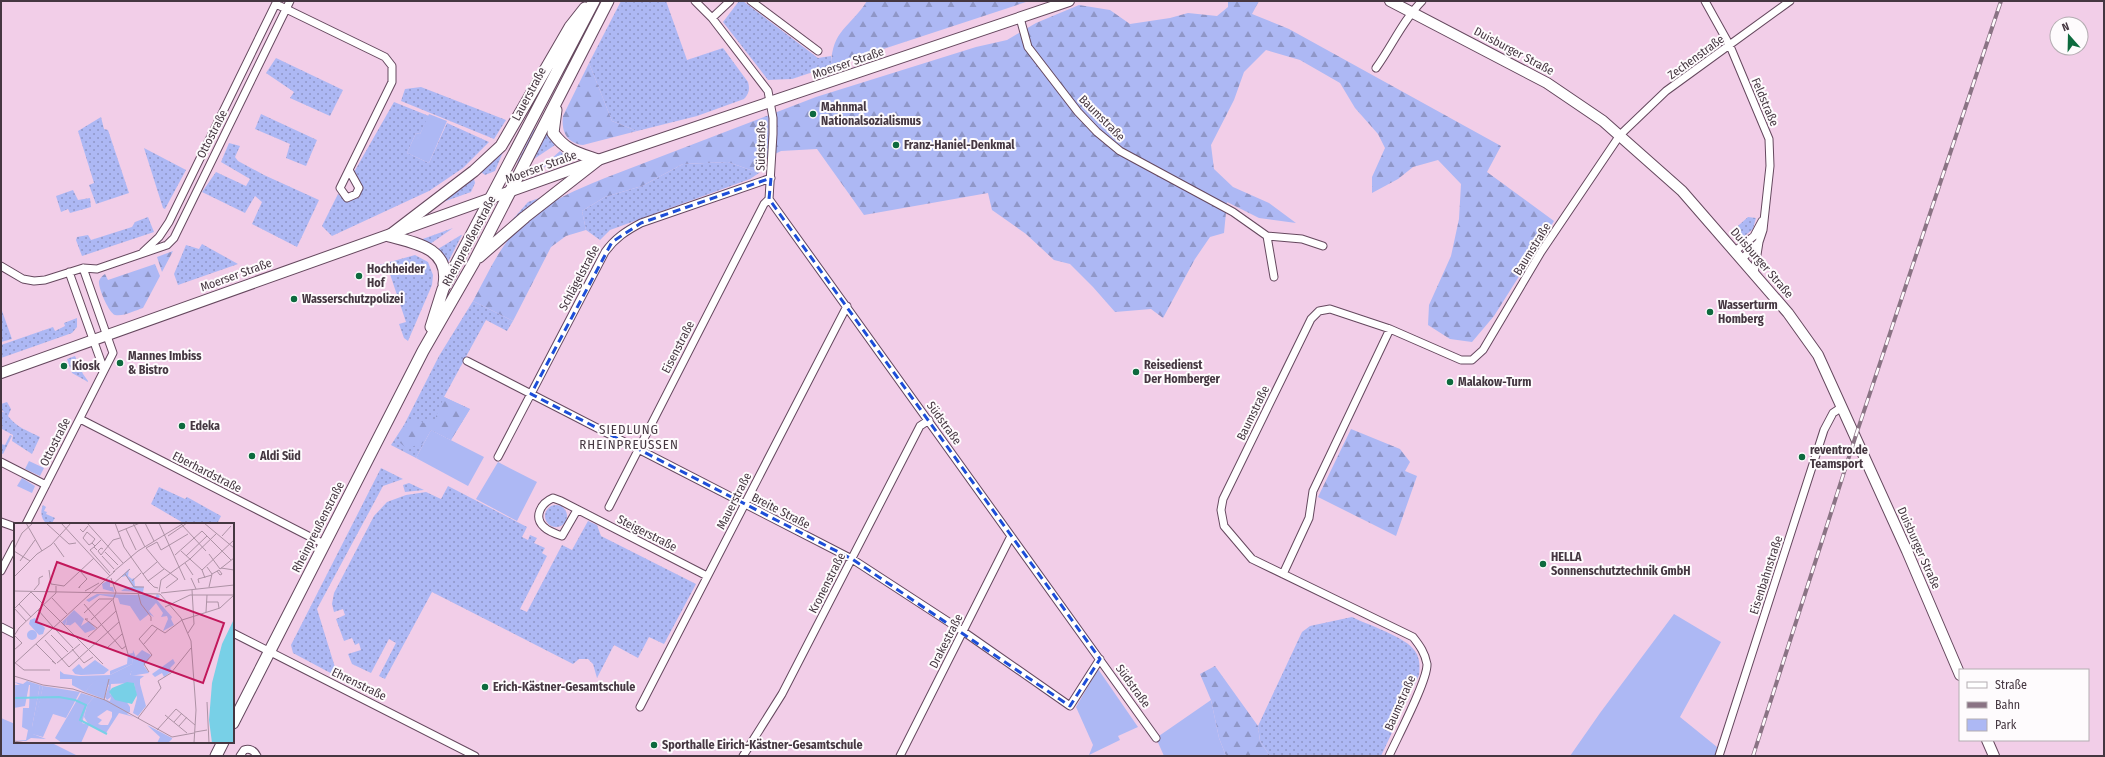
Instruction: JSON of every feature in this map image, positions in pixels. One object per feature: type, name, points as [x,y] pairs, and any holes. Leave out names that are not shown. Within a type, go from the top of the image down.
[{"type":"main road","points":[[389,236],[474,170],[501,146],[570,27],[590,1]]},
{"type":"main road","name":"Lauerstraße","points":[[488,200],[594,1]]},
{"type":"main road","points":[[510,193],[560,92],[608,1]]},
{"type":"main road","name":"Moerser Straße","points":[[1,372],[389,236],[598,160],[771,103],[1069,1]]},
{"type":"main road","name":"Duisburger Straße","points":[[1390,1],[1410,13],[1488,51],[1547,83],[1620,135],[1682,191],[1742,259],[1805,334],[1818,355],[1959,673]]},
{"type":"main road","points":[[560,92],[554,119],[553,133],[561,145],[567,149],[598,160]]},
{"type":"main road","points":[[474,262],[525,217],[598,160]]},
{"type":"main road","name":"Rheinpreußenstraße","points":[[234,721],[427,344],[474,262],[510,193]]},
{"type":"main road","name":"Rheinpreußenstraße","points":[[427,344],[443,289],[488,200]]},
{"type":"main road","points":[[389,236],[425,246],[431,250],[440,259],[445,270],[443,289]]},
{"type":"main road","points":[[1988,741],[1994,756]]},
{"type":"main road","points":[[216,756],[221,743]]},
{"type":"street","name":"Ottostraße","points":[[1,266],[22,279],[34,281],[45,280],[83,268],[97,269],[143,252],[157,250],[167,245],[174,238],[290,1]]},
{"type":"street","name":"Südstraße","points":[[695,1],[712,18],[768,91],[771,103],[773,134],[769,199],[1156,738]]},
{"type":"street","points":[[712,18],[730,1]]},
{"type":"street","points":[[751,1],[818,51]]},
{"type":"street","points":[[1376,68],[1389,50],[1410,13],[1422,1]]},
{"type":"street","name":"Feldstraße","points":[[1705,1],[1730,46],[1769,139],[1770,166],[1763,230],[1759,242],[1754,274]]},
{"type":"street","name":"Zechenstraße","points":[[1620,135],[1666,91],[1790,1]]},
{"type":"street","name":"Ottostraße","points":[[143,252],[159,238],[169,222],[277,2],[286,9],[385,58],[392,66],[392,82],[388,92],[349,170]]},
{"type":"street","name":"Baumstraße","points":[[1020,18],[1028,47],[1034,56],[1078,112],[1097,132],[1120,151],[1233,212],[1267,236]]},
{"type":"street","name":"Baumstraße","points":[[1389,756],[1424,680],[1427,666],[1424,652],[1413,638],[1252,559],[1224,526],[1221,510],[1223,499],[1311,319],[1319,311],[1330,309],[1390,329],[1461,360],[1472,360],[1483,350],[1541,252],[1620,135]]},
{"type":"street","name":"Schlägelstraße","points":[[498,457],[605,252],[612,242],[623,232],[641,224],[771,178]]},
{"type":"street","name":"Eisenstraße","points":[[609,507],[637,449],[764,204],[769,199]]},
{"type":"street","name":"Feldstraße","points":[[1734,251],[1754,236],[1763,219]]},
{"type":"street","points":[[1274,277],[1267,236],[1302,239],[1323,246]]},
{"type":"street","points":[[1742,259],[1759,242]]},
{"type":"street","name":"Ottostraße","points":[[27,523],[113,353],[83,268]]},
{"type":"street","points":[[69,272],[104,370]]},
{"type":"street","name":"Mauerstraße","points":[[640,707],[847,306]]},
{"type":"street","points":[[1284,574],[1310,518],[1313,491],[1390,329]]},
{"type":"street","name":"Breite Straße","points":[[467,362],[852,559],[964,632],[1070,706],[1100,659]]},
{"type":"street","name":"Eisenbahnstraße","points":[[1719,756],[1824,430],[1833,414],[1842,407]]},
{"type":"street","name":"Eberhardstraße","points":[[80,418],[324,544]]},
{"type":"street","name":"Kronenstraße","points":[[743,756],[782,694],[920,426],[928,420]]},
{"type":"street","points":[[1,462],[46,485]]},
{"type":"street","name":"Steigerstraße","points":[[577,510],[562,536],[545,528],[541,523],[539,515],[545,502],[552,498],[577,510],[707,576]]},
{"type":"street","points":[[1,522],[14,527]]},
{"type":"street","name":"Drakestraße","points":[[900,756],[964,632],[1011,536]]},
{"type":"street","points":[[1,570],[14,546]]},
{"type":"street","points":[[1,626],[14,633]]},
{"type":"street","name":"Ehrenstraße","points":[[234,634],[475,756]]},
{"type":"street","points":[[240,756],[244,750],[249,749],[257,756]]},
{"type":"highlighted area","points":[[771,178],[769,199],[1100,659],[1070,706],[852,559],[531,394],[612,242],[641,223]]},
{"type":"green space","points":[[621,1],[666,1],[687,60],[723,48],[748,82],[749,91],[746,97],[697,116],[637,131],[612,121],[589,63]]},
{"type":"green space","points":[[739,1],[743,1],[818,58],[831,56],[831,66],[792,79],[768,80],[723,22]]},
{"type":"green space","points":[[867,1],[1029,1],[853,59],[846,65],[831,66],[832,54],[838,36]]},
{"type":"green space","points":[[1228,1],[1259,1],[1252,14],[1289,29],[1501,146],[1487,172],[1554,221],[1494,316],[1472,342],[1450,339],[1428,325],[1429,305],[1451,256],[1459,219],[1461,184],[1438,160],[1413,167],[1398,179],[1372,193],[1372,177],[1385,148],[1378,134],[1355,108],[1340,83],[1300,60],[1266,50],[1244,72],[1234,100],[1211,145],[1214,169],[1233,187],[1269,203],[1296,223],[1259,218],[1227,202],[1224,233],[1210,237],[1195,259],[1163,318],[1151,309],[1115,312],[1070,264],[1054,260],[1026,234],[992,210],[988,193],[864,215],[817,149],[781,151],[765,159],[759,173],[728,162],[683,164],[642,186],[605,197],[582,211],[586,230],[566,236],[551,247],[513,321],[473,301],[501,250],[521,225],[543,208],[555,201],[580,188],[605,178],[816,97],[976,47],[1007,40],[1036,23],[1079,5],[1110,10],[1130,24],[1170,18],[1188,13],[1217,16],[1228,7]]},
{"type":"green space","points":[[276,58],[343,90],[330,116],[290,98],[294,92],[266,73]]},
{"type":"green space","points":[[589,63],[612,121],[637,131],[583,145],[572,142],[566,135],[563,126],[563,116]]},
{"type":"green space","points":[[421,87],[506,120],[494,139],[401,101],[405,89]]},
{"type":"green space","points":[[394,102],[429,116],[420,134],[416,133],[407,153],[429,163],[447,123],[489,142],[463,168],[429,191],[332,236],[322,226],[338,194],[347,202],[360,197],[361,188],[354,172]]},
{"type":"green space","points":[[261,114],[317,140],[306,166],[286,158],[290,144],[255,129]]},
{"type":"green space","points":[[429,114],[447,121],[429,163],[407,153],[416,133],[420,134]]},
{"type":"green space","points":[[101,117],[104,129],[108,130],[129,193],[96,204],[89,185],[94,183],[78,131]]},
{"type":"green space","points":[[534,129],[535,130],[519,162],[517,163]]},
{"type":"green space","points":[[546,135],[549,135],[555,145],[534,159]]},
{"type":"green space","points":[[229,143],[240,146],[235,157],[238,161],[264,175],[319,200],[297,247],[252,224],[262,202],[255,196],[245,213],[202,192],[216,172],[246,186],[250,179],[221,162]]},
{"type":"green space","points":[[144,148],[186,170],[165,209],[163,208]]},
{"type":"green space","points":[[560,151],[568,158],[541,168]]},
{"type":"green space","points":[[503,152],[495,171],[485,175],[481,172]]},
{"type":"green space","points":[[728,162],[759,173],[750,179],[610,230],[600,240],[586,230],[582,211],[605,197],[642,186],[683,164]]},
{"type":"green space","points":[[474,179],[475,183],[471,192],[443,202]]},
{"type":"green space","points":[[73,190],[78,200],[90,198],[91,207],[70,213],[68,209],[61,212],[56,196]]},
{"type":"green space","points":[[542,198],[506,227],[528,202]]},
{"type":"green space","points":[[148,217],[154,232],[82,256],[76,240],[77,237],[88,235],[91,240],[132,227],[135,222]]},
{"type":"green space","points":[[1748,217],[1756,218],[1753,229],[1741,239],[1730,233]]},
{"type":"green space","points":[[453,228],[430,244],[420,240]]},
{"type":"green space","points":[[462,235],[447,264],[438,249]]},
{"type":"green space","points":[[202,244],[238,264],[178,285],[174,274],[186,245],[199,249]]},
{"type":"green space","points":[[173,251],[162,272],[157,257]]},
{"type":"green space","points":[[415,255],[428,262],[433,275],[432,285],[408,341],[404,338],[399,324],[406,322],[389,271],[381,269],[379,265]]},
{"type":"green space","points":[[155,264],[160,276],[143,308],[122,315],[115,315],[104,300],[99,284],[101,277],[105,274],[108,280]]},
{"type":"green space","points":[[473,301],[513,321],[507,331],[486,320],[444,397],[470,409],[451,440],[431,430],[416,458],[391,445],[404,425],[439,356]]},
{"type":"green space","points":[[1,308],[12,339],[1,342]]},
{"type":"green space","points":[[77,318],[77,327],[72,333],[1,358],[1,345],[53,327],[55,331],[65,326],[64,323]]},
{"type":"green space","points":[[75,356],[88,382],[72,373],[67,359]]},
{"type":"green space","points":[[444,397],[470,409],[451,440],[431,430],[422,444],[406,448],[398,441],[404,425],[414,417],[424,423],[435,419]]},
{"type":"green space","points":[[7,402],[11,409],[8,416],[11,420],[22,428],[40,437],[32,454],[12,441],[13,435],[2,429],[1,431],[1,426],[3,427],[1,424],[1,411],[5,413],[1,409],[1,404]]},
{"type":"green space","points":[[1351,429],[1400,449],[1410,462],[1405,471],[1417,476],[1396,536],[1318,497]]},
{"type":"green space","points":[[431,430],[484,457],[468,486],[416,458]]},
{"type":"green space","points":[[10,435],[12,436],[3,454],[1,453],[1,444],[5,445]]},
{"type":"green space","points":[[29,461],[44,468],[40,476],[25,469]]},
{"type":"green space","points":[[498,462],[537,482],[517,521],[476,499]]},
{"type":"green space","points":[[381,468],[403,479],[383,486],[317,609],[338,677],[293,653],[291,645]]},
{"type":"green space","points":[[22,478],[35,486],[32,493],[17,486]]},
{"type":"green space","points":[[409,483],[424,490],[405,492],[403,485]]},
{"type":"green space","points":[[448,486],[527,527],[522,537],[528,540],[530,535],[537,538],[534,543],[545,548],[542,553],[547,556],[520,609],[527,612],[562,545],[572,550],[588,521],[597,525],[601,536],[696,584],[664,644],[649,637],[638,658],[614,645],[597,678],[593,664],[588,659],[579,659],[573,664],[432,592],[385,679],[379,676],[396,643],[389,639],[371,673],[352,664],[348,654],[361,650],[359,643],[355,645],[352,638],[344,641],[336,619],[345,615],[343,609],[334,612],[332,604],[334,593],[374,516],[387,502],[406,495],[426,492],[441,499]]},
{"type":"green space","points":[[159,487],[185,499],[187,497],[221,516],[218,523],[183,523],[151,504]]},
{"type":"green space","points":[[43,505],[46,507],[44,511],[47,512],[46,514],[55,518],[52,523],[46,523],[43,520],[41,513]]},
{"type":"green space","points":[[556,505],[564,508],[567,516],[564,524],[556,527],[548,524],[545,516],[548,508]]},
{"type":"green space","points":[[1674,614],[1721,642],[1680,717],[1717,747],[1715,756],[1570,756],[1600,713]]},
{"type":"green space","points":[[1352,617],[1404,641],[1415,651],[1419,660],[1419,675],[1381,756],[1270,756],[1260,741],[1258,726],[1302,632],[1310,626]]},
{"type":"green space","points":[[1215,666],[1258,726],[1260,741],[1270,756],[1226,756],[1219,738],[1211,700],[1200,674]]},
{"type":"green space","points":[[1098,669],[1138,727],[1118,736],[1120,740],[1089,755],[1093,745],[1076,707]]},
{"type":"green space","points":[[1211,700],[1219,738],[1226,756],[1164,756],[1156,738]]},
{"type":"green space","points":[[1,718],[14,724],[14,743],[52,743],[78,756],[1,756]]},
{"type":"railway","points":[[1753,756],[1856,435],[2001,1]]},
{"type":"place","name":"Mahnmal Nationalsozialismus","points":[[813,114]]},
{"type":"place","name":"Franz-Haniel-Denkmal","points":[[896,145]]},
{"type":"place","name":"Hochheider Hof","points":[[359,276]]},
{"type":"place","name":"Wasserschutzpolizei","points":[[294,299]]},
{"type":"place","name":"Wasserturm Homberg","points":[[1710,312]]},
{"type":"place","name":"Mannes Imbiss & Bistro","points":[[120,363]]},
{"type":"place","name":"Kiosk","points":[[64,366]]},
{"type":"place","name":"Reisedienst Der Homberger","points":[[1136,372]]},
{"type":"place","name":"Malakow-Turm","points":[[1450,382]]},
{"type":"place","name":"Edeka","points":[[182,426]]},
{"type":"place","name":"Aldi Süd","points":[[252,456]]},
{"type":"place","name":"reventro.de Teamsport","points":[[1802,457]]},
{"type":"place","name":"HELLA Sonnenschutztechnik GmbH","points":[[1543,564]]},
{"type":"place","name":"Erich-Kästner-Gesamtschule","points":[[485,687]]},
{"type":"place","name":"Sporthalle Eirich-Kästner-Gesamtschule","points":[[654,745]]},
{"type":"district","name":"SIEDLUNG RHEINPREUSSEN","points":[[629,436]]}]
